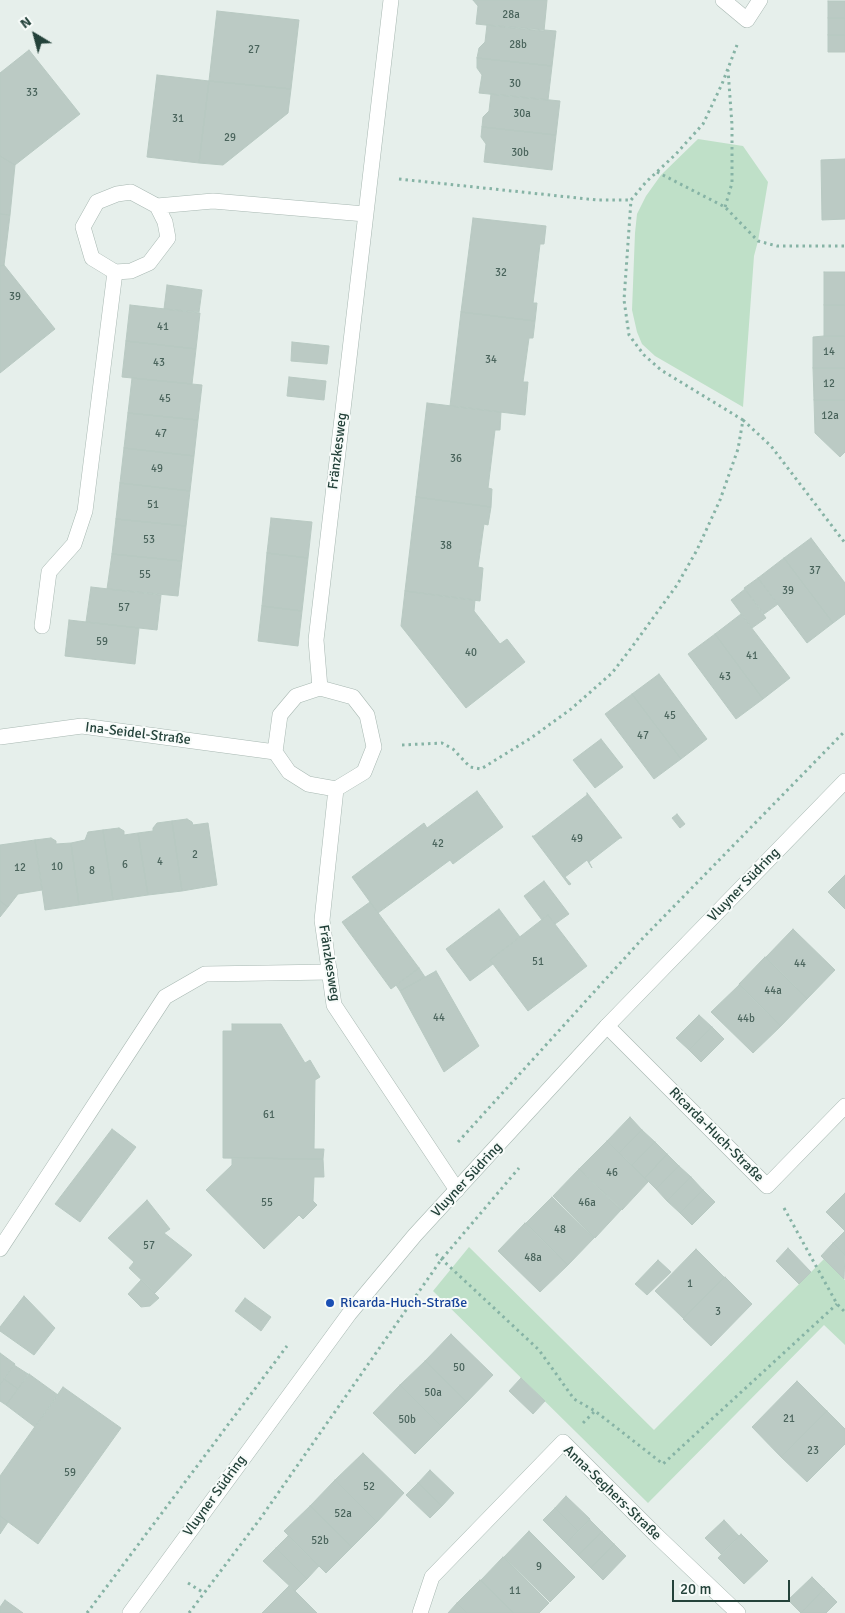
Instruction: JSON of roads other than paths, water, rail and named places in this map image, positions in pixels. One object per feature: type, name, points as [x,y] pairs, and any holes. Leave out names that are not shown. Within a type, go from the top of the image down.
[{"type":"street","name":"Fränzkesweg","points":[[320,688],[316,640],[390,0]]},
{"type":"street","points":[[723,0],[747,20],[760,0]]},
{"type":"street","points":[[157,206],[165,222],[168,238],[149,263],[130,271],[115,272],[92,258],[83,227],[97,202],[117,194],[131,192],[157,206],[213,201],[365,214]]},
{"type":"street","points":[[42,626],[49,572],[74,544],[85,511],[115,272]]},
{"type":"street","points":[[320,688],[353,697],[367,715],[374,747],[364,772],[336,789],[308,784],[289,772],[275,752],[280,715],[296,696],[320,688]]},
{"type":"street","name":"Ina-Seidel-Straße","points":[[0,737],[82,726],[275,752]]},
{"type":"street","name":"Vluyner Südring","points":[[130,1613],[349,1314],[415,1235],[607,1026],[845,781]]},
{"type":"street","name":"Fränzkesweg","points":[[336,789],[322,920],[334,1004],[457,1190]]},
{"type":"street","points":[[0,1249],[165,997],[205,974],[330,972]]},
{"type":"street","name":"Ricarda-Huch-Straße","points":[[607,1026],[767,1186],[845,1106]]},
{"type":"street","name":"Anna-Seghers-Straße","points":[[420,1613],[432,1577],[562,1442],[738,1613]]},
{"type":"place","name":"Ricarda-Huch-Straße","points":[[330,1303]]}]
